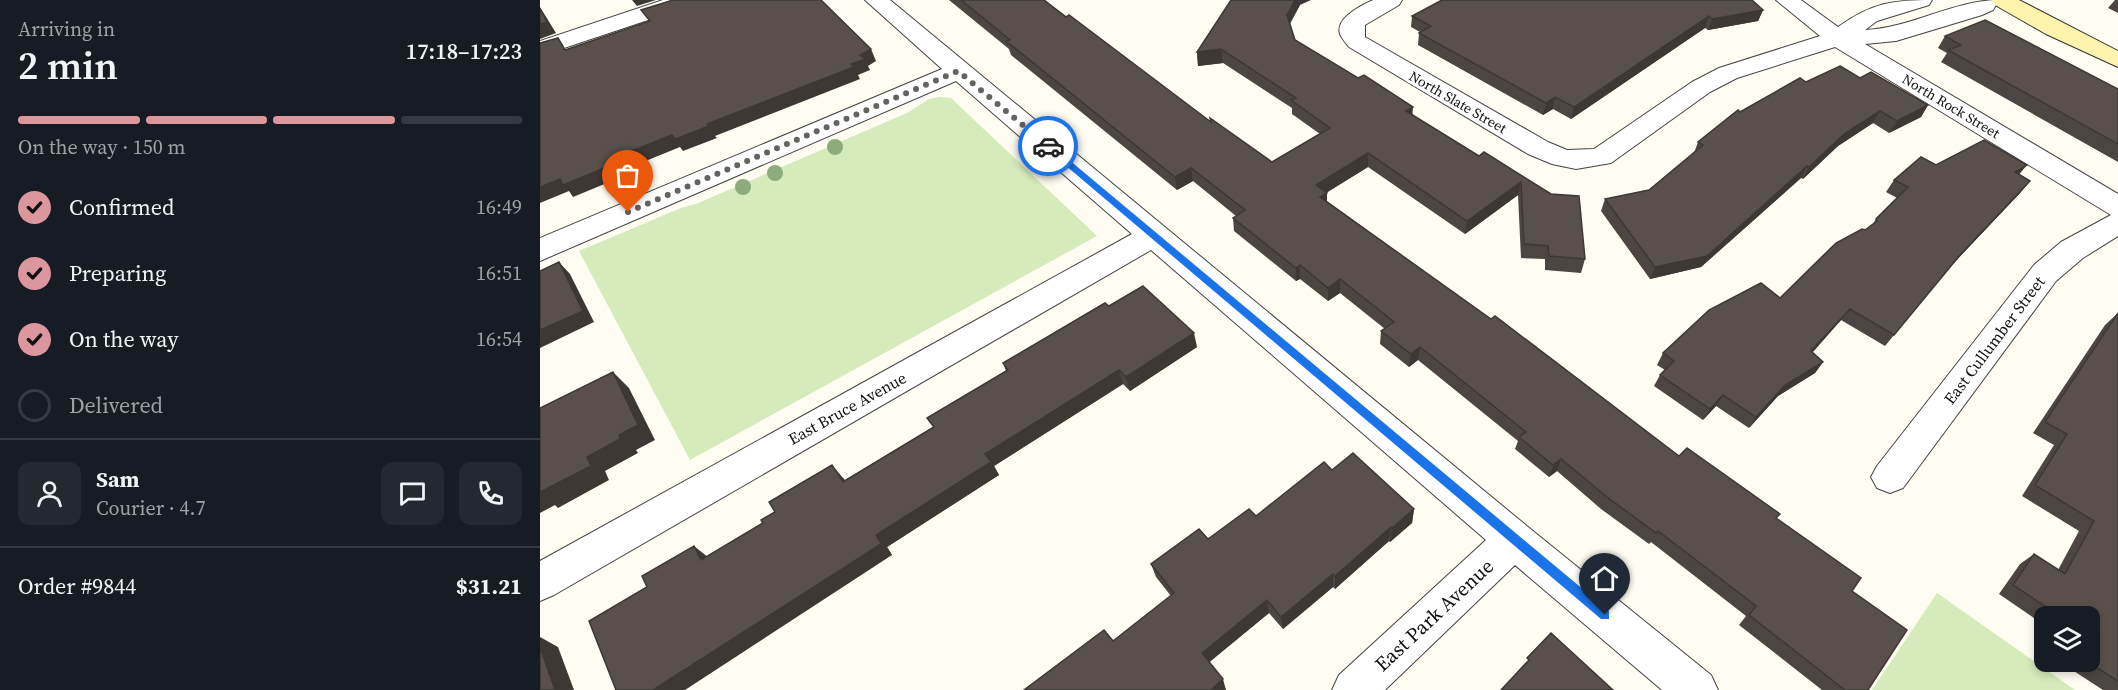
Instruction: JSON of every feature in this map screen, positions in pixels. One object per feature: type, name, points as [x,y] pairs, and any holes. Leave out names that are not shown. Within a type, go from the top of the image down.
[{"type":"street","points":[[540,49],[685,0]]},
{"type":"street","points":[[876,0],[1514,540],[1696,690]]},
{"type":"street","name":"North Slate Street","points":[[1391,0],[1366,13],[1352,24],[1351,36],[1365,47],[1538,148],[1562,158],[1576,160],[1589,160],[1612,152],[1688,95],[1715,79],[1838,38]]},
{"type":"street","name":"North Rock Street","points":[[1787,0],[1838,38],[2118,207]]},
{"type":"street","points":[[1838,38],[1869,16],[1921,0]]},
{"type":"street","points":[[1838,38],[1888,36],[1974,10],[1985,5],[1988,0]]},
{"type":"street","points":[[2002,0],[2118,60]]},
{"type":"street","points":[[540,250],[958,71]]},
{"type":"street","name":"East Cullumber Street","points":[[1890,477],[2044,273],[2072,250],[2118,223]]},
{"type":"street","name":"East Bruce Avenue","points":[[540,582],[1153,235]]},
{"type":"street","name":"East Park Avenue","points":[[1354,690],[1514,540]]},
{"type":"green space","points":[[951,98],[1097,236],[690,460],[579,251],[681,208],[696,204],[907,113],[929,99]]},
{"type":"green space","points":[[1937,593],[2034,661],[2034,672],[2049,672],[2075,690],[1872,690]]},
{"type":"building","points":[[673,0],[821,0],[871,49],[860,55],[865,59],[851,64],[854,67],[707,124],[709,126],[675,139],[672,135],[611,159],[614,164],[563,185],[560,179],[540,187],[540,43],[558,38],[565,50],[650,21],[641,10]]},
{"type":"building","points":[[961,0],[1044,0],[1066,17],[1069,15],[1211,122],[1210,118],[1272,162],[1330,128],[1291,100],[1296,98],[1221,49],[1197,52],[1231,0],[1295,0],[1287,15],[1295,40],[1358,78],[1364,75],[1413,107],[1406,111],[1479,156],[1484,152],[1551,194],[1579,196],[1585,259],[1549,256],[1548,246],[1524,244],[1521,182],[1467,221],[1368,153],[1316,185],[1327,193],[1320,197],[1491,319],[1495,316],[1679,456],[1687,448],[1780,514],[1776,518],[1861,578],[1852,591],[1907,630],[1868,690],[1845,690],[1749,615],[1756,606],[1658,531],[1656,533],[1607,497],[1561,459],[1553,465],[1519,437],[1526,432],[1420,347],[1411,354],[1381,331],[1394,322],[1340,279],[1328,288],[1300,265],[1296,268],[1233,218],[1245,210],[1191,168],[1175,177],[1006,41],[1010,40]]},
{"type":"building","points":[[1442,0],[1752,0],[1763,10],[1712,19],[1709,16],[1574,107],[1555,97],[1546,103],[1419,33],[1431,26],[1412,16]]},
{"type":"building","points":[[540,9],[547,22],[540,24]]},
{"type":"building","points":[[1985,20],[2118,89],[2118,144],[1948,50],[1961,45],[1945,36]]},
{"type":"building","points":[[1840,66],[1860,78],[1871,72],[1928,105],[1897,121],[1880,111],[1844,134],[1707,256],[1655,267],[1605,199],[1649,190],[1703,145],[1698,142],[1738,110],[1740,112],[1800,78],[1806,82]]},
{"type":"building","points":[[1984,140],[2027,165],[2015,172],[2030,181],[1960,255],[1894,335],[1850,309],[1811,351],[1823,362],[1785,385],[1756,417],[1723,395],[1710,409],[1660,375],[1674,361],[1663,353],[1709,310],[1761,283],[1780,298],[1836,243],[1862,229],[1865,230],[1877,221],[1876,219],[1908,187],[1894,180],[1921,157],[1936,165]]},
{"type":"building","points":[[559,262],[583,311],[540,330],[540,271]]},
{"type":"building","points":[[1143,286],[1194,333],[1126,377],[1119,370],[985,454],[991,462],[876,535],[881,544],[653,690],[616,690],[589,621],[647,587],[642,576],[694,546],[701,560],[763,523],[761,520],[775,512],[769,502],[832,465],[843,482],[934,427],[927,418],[1008,370],[1003,363],[1105,303],[1109,306]]},
{"type":"building","points":[[2118,313],[2118,681],[2100,670],[2100,606],[2045,606],[2013,585],[2034,554],[2065,574],[2094,521],[2035,485],[2067,434],[2045,422]]},
{"type":"building","points":[[613,372],[638,425],[619,435],[620,439],[587,457],[591,466],[540,492],[540,408]]},
{"type":"building","points":[[1353,453],[1414,509],[1335,576],[1333,574],[1281,617],[1267,600],[1202,653],[1223,679],[1211,690],[1024,690],[1104,630],[1113,641],[1174,593],[1151,564],[1199,529],[1208,539],[1249,509],[1256,516],[1324,462],[1332,470]]},
{"type":"building","points":[[1551,633],[1613,690],[1501,690]]},
{"type":"building","points":[[540,647],[555,690],[540,690]]},
{"type":"way so far","points":[[628,212],[958,71],[1048,146]]},
{"type":"route","points":[[1048,146],[1605,615]]}]
